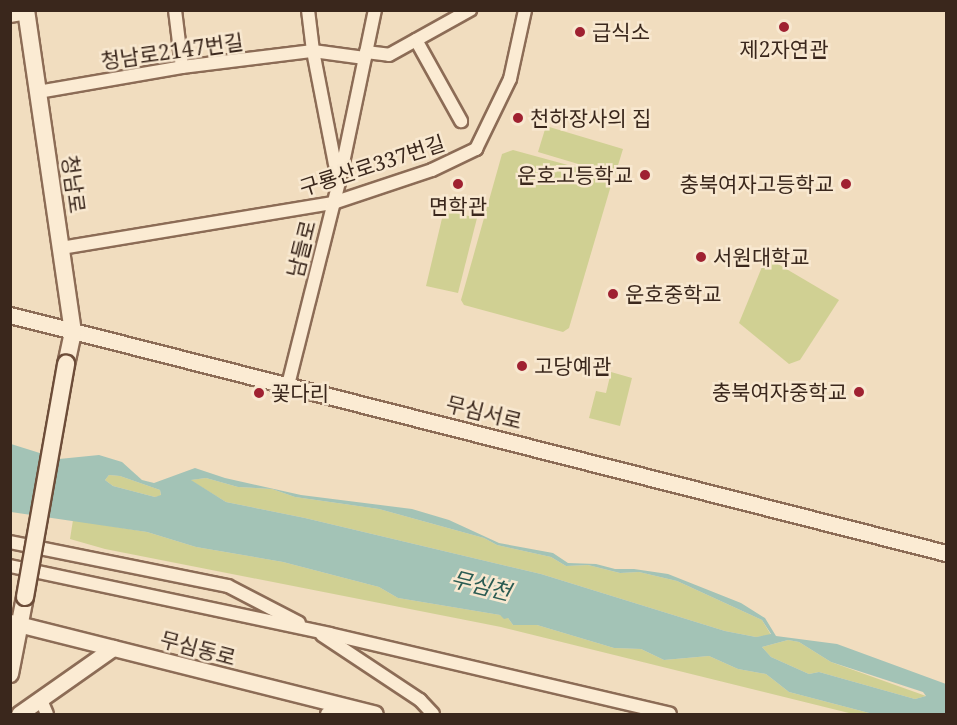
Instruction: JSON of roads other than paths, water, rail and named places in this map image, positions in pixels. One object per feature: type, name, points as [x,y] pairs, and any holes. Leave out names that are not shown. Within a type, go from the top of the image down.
[{"type":"main road","name":"청남로","points":[[15,623],[25,597],[73,332],[38,92],[21,13]]},
{"type":"main road","points":[[10,675],[15,623]]},
{"type":"street","points":[[175,10],[182,67]]},
{"type":"street","points":[[308,10],[313,51],[339,182]]},
{"type":"street","name":"남들로","points":[[288,385],[339,182],[375,10]]},
{"type":"street","points":[[365,55],[389,55],[470,10]]},
{"type":"street","name":"구룡산로337번길","points":[[61,248],[333,203],[432,170],[476,149],[510,79],[525,10]]},
{"type":"street","name":"구룡산로337번길","points":[[416,40],[461,121]]},
{"type":"street","name":"청남로2147번길","points":[[38,92],[182,67],[313,51],[365,55]]},
{"type":"street","name":"무심서로","points":[[10,315],[946,553]]},
{"type":"street","points":[[10,542],[228,586],[314,630],[420,700],[433,714]]},
{"type":"street","points":[[10,566],[314,630],[670,714]]},
{"type":"street","name":"무심동로","points":[[15,623],[113,648],[339,712],[375,714]]},
{"type":"street","points":[[19,714],[113,648]]},
{"type":"street","points":[[41,700],[47,714]]},
{"type":"water","name":"무심천","points":[[11,444],[59,459],[99,455],[122,462],[142,480],[154,483],[195,468],[225,478],[301,495],[412,509],[449,520],[499,543],[553,553],[568,563],[596,564],[615,569],[668,574],[741,603],[765,618],[776,636],[837,644],[946,684],[946,714],[873,714],[789,692],[766,674],[738,669],[709,656],[664,660],[641,649],[614,648],[537,625],[513,625],[508,618],[504,619],[500,615],[398,598],[379,587],[283,562],[196,547],[147,532],[11,512]],"holes":[[[109,475],[120,476],[160,490],[161,495],[155,497],[113,486],[105,480]],[[206,478],[238,487],[272,489],[295,497],[379,509],[484,538],[497,545],[551,557],[566,566],[588,565],[620,573],[639,572],[677,581],[762,620],[771,634],[756,637],[725,631],[541,574],[305,518],[226,502],[191,480]],[[788,640],[799,642],[831,662],[923,692],[926,696],[915,699],[819,672],[809,674],[771,657],[762,647]]]},
{"type":"place","name":"제2자연관","points":[[784,27]]},
{"type":"place","name":"급식소","points":[[580,32]]},
{"type":"place","name":"천하장사의 집","points":[[518,118]]},
{"type":"place","name":"운호고등학교","points":[[645,175]]},
{"type":"place","name":"면학관","points":[[458,184]]},
{"type":"place","name":"충북여자고등학교","points":[[846,184]]},
{"type":"place","name":"서원대학교","points":[[701,257]]},
{"type":"place","name":"운호중학교","points":[[613,294]]},
{"type":"place","name":"고당예관","points":[[522,366]]},
{"type":"place","name":"충북여자중학교","points":[[859,392]]},
{"type":"place","name":"꽃다리","points":[[259,393]]}]
